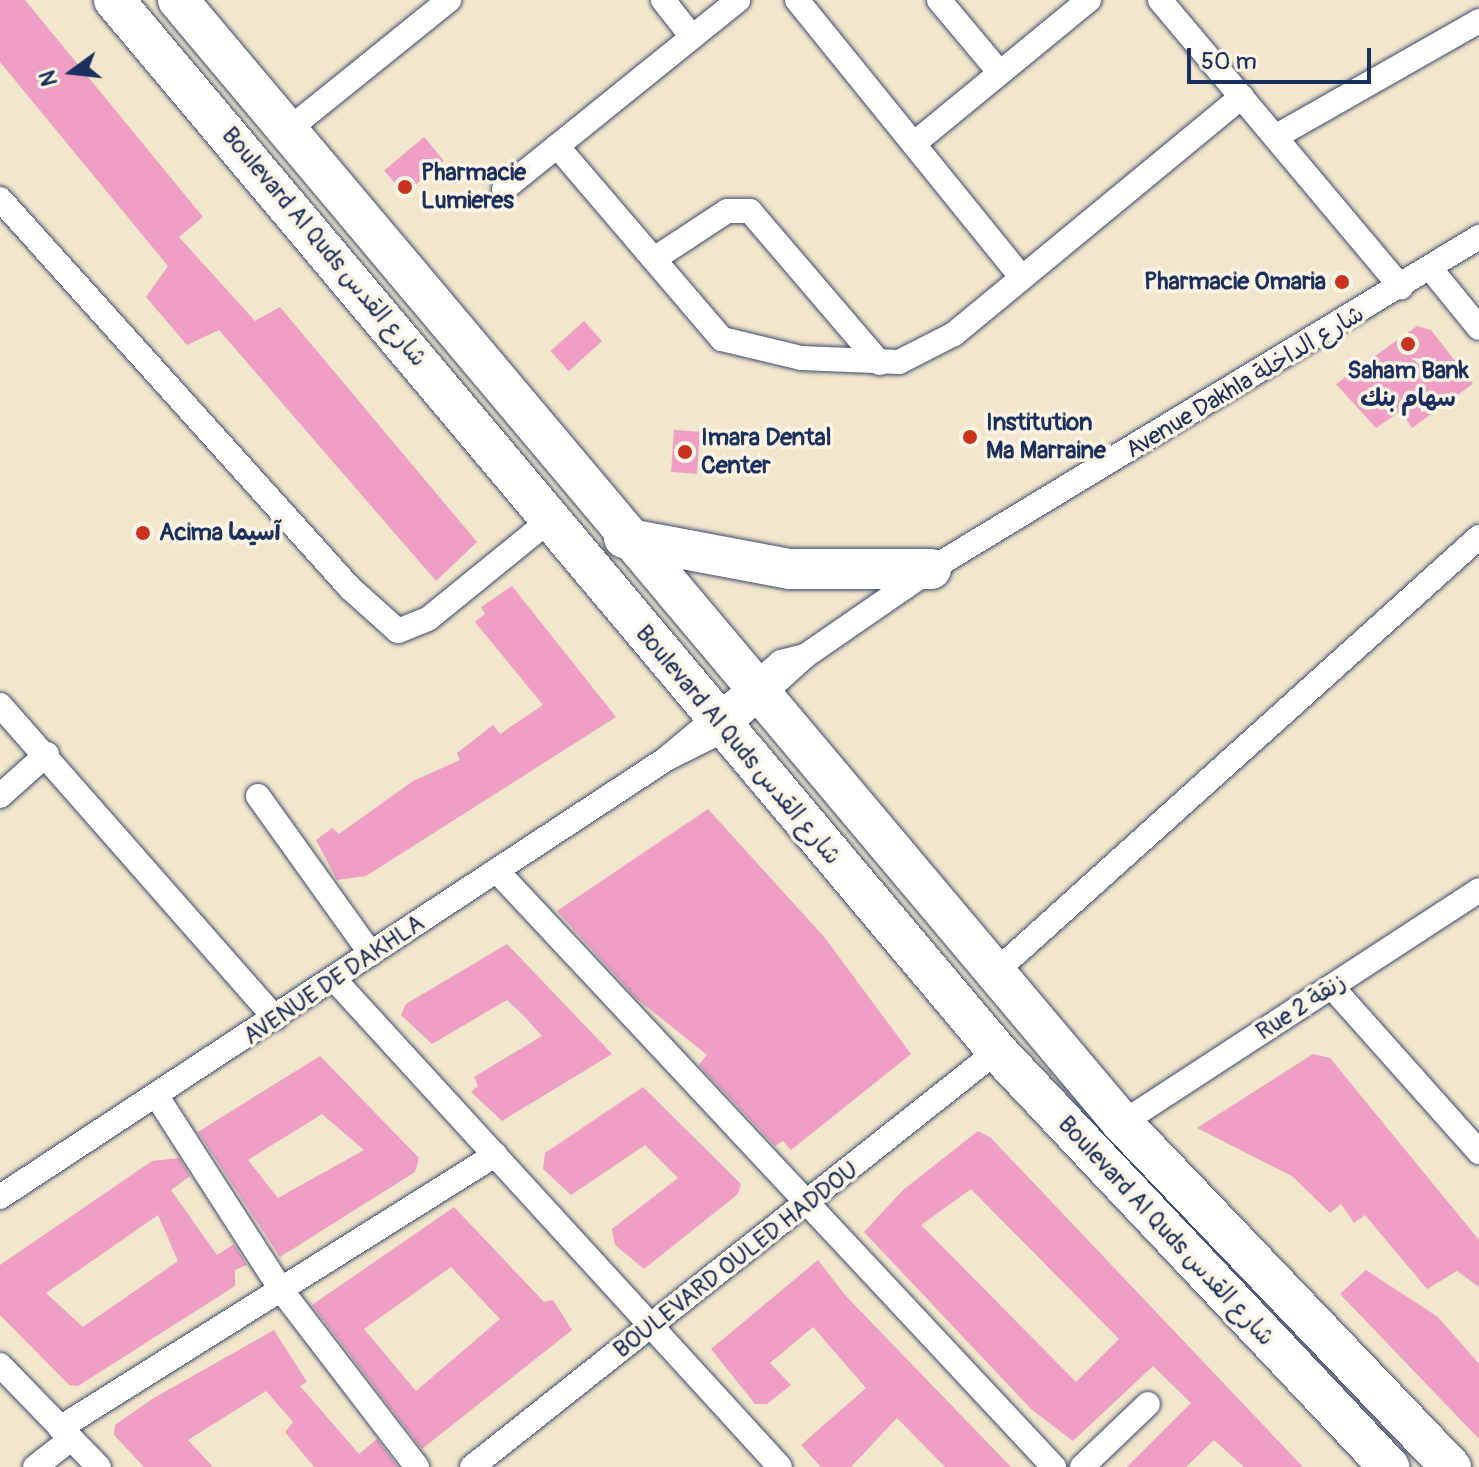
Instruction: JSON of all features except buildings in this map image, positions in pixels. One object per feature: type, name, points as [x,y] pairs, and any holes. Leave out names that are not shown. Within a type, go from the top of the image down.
[{"type":"main road","name":"Boulevard Al Quds شارع القدس","points":[[114,0],[551,519],[717,722],[997,1051],[1389,1467]]},
{"type":"main road","name":"Boulevard Al Quds شارع القدس","points":[[178,0],[624,538],[1122,1123],[1451,1467]]},
{"type":"main road","points":[[624,538],[790,569],[931,569]]},
{"type":"street","points":[[663,0],[692,37]]},
{"type":"street","points":[[504,189],[738,0]]},
{"type":"street","points":[[797,0],[916,142],[1019,274]]},
{"type":"street","points":[[939,0],[1000,73]]},
{"type":"street","points":[[916,142],[1089,0]]},
{"type":"street","points":[[1160,0],[1401,287]]},
{"type":"street","points":[[288,130],[441,2]]},
{"type":"street","points":[[1275,137],[1479,21]]},
{"type":"street","points":[[557,146],[722,339],[786,355],[880,363],[924,354],[1019,274],[1242,97]]},
{"type":"street","points":[[0,199],[350,588],[398,631],[428,619],[551,519]]},
{"type":"street","points":[[654,259],[727,211],[750,211],[880,363]]},
{"type":"street","name":"Avenue Dakhla شارع الداخلة","points":[[757,691],[931,569],[1479,237]]},
{"type":"street","points":[[1430,268],[1479,328]]},
{"type":"street","points":[[993,974],[1479,537]]},
{"type":"street","name":"AVENUE DE DAKHLA","points":[[0,1197],[158,1098],[666,759],[757,691]]},
{"type":"street","points":[[0,705],[47,754],[275,1018]]},
{"type":"street","points":[[0,796],[47,754]]},
{"type":"street","points":[[258,796],[371,954]]},
{"type":"street","points":[[497,871],[805,1207],[1054,1467]]},
{"type":"street","name":"Rue 2 زنقة","points":[[1122,1123],[1479,890]]},
{"type":"street","points":[[334,979],[653,1324],[780,1467]]},
{"type":"street","points":[[1332,987],[1479,1152]]},
{"type":"street","name":"BOULEVARD OULED HADDOU","points":[[472,1467],[805,1207],[997,1051]]},
{"type":"street","points":[[158,1098],[282,1291],[417,1467]]},
{"type":"street","points":[[35,1467],[66,1433],[495,1155]]},
{"type":"street","points":[[0,1365],[99,1467]]},
{"type":"street","points":[[1082,1467],[1148,1404]]},
{"type":"place","name":"Pharmacie Lumieres","points":[[405,187]]},
{"type":"place","name":"Pharmacie Omaria","points":[[1342,282]]},
{"type":"place","name":"Saham Bank سهام بنك","points":[[1408,344]]},
{"type":"place","name":"Institution Ma Marraine","points":[[970,437]]},
{"type":"place","name":"Imara Dental Center","points":[[685,452]]},
{"type":"place","name":"Acima آسيما","points":[[143,533]]}]
